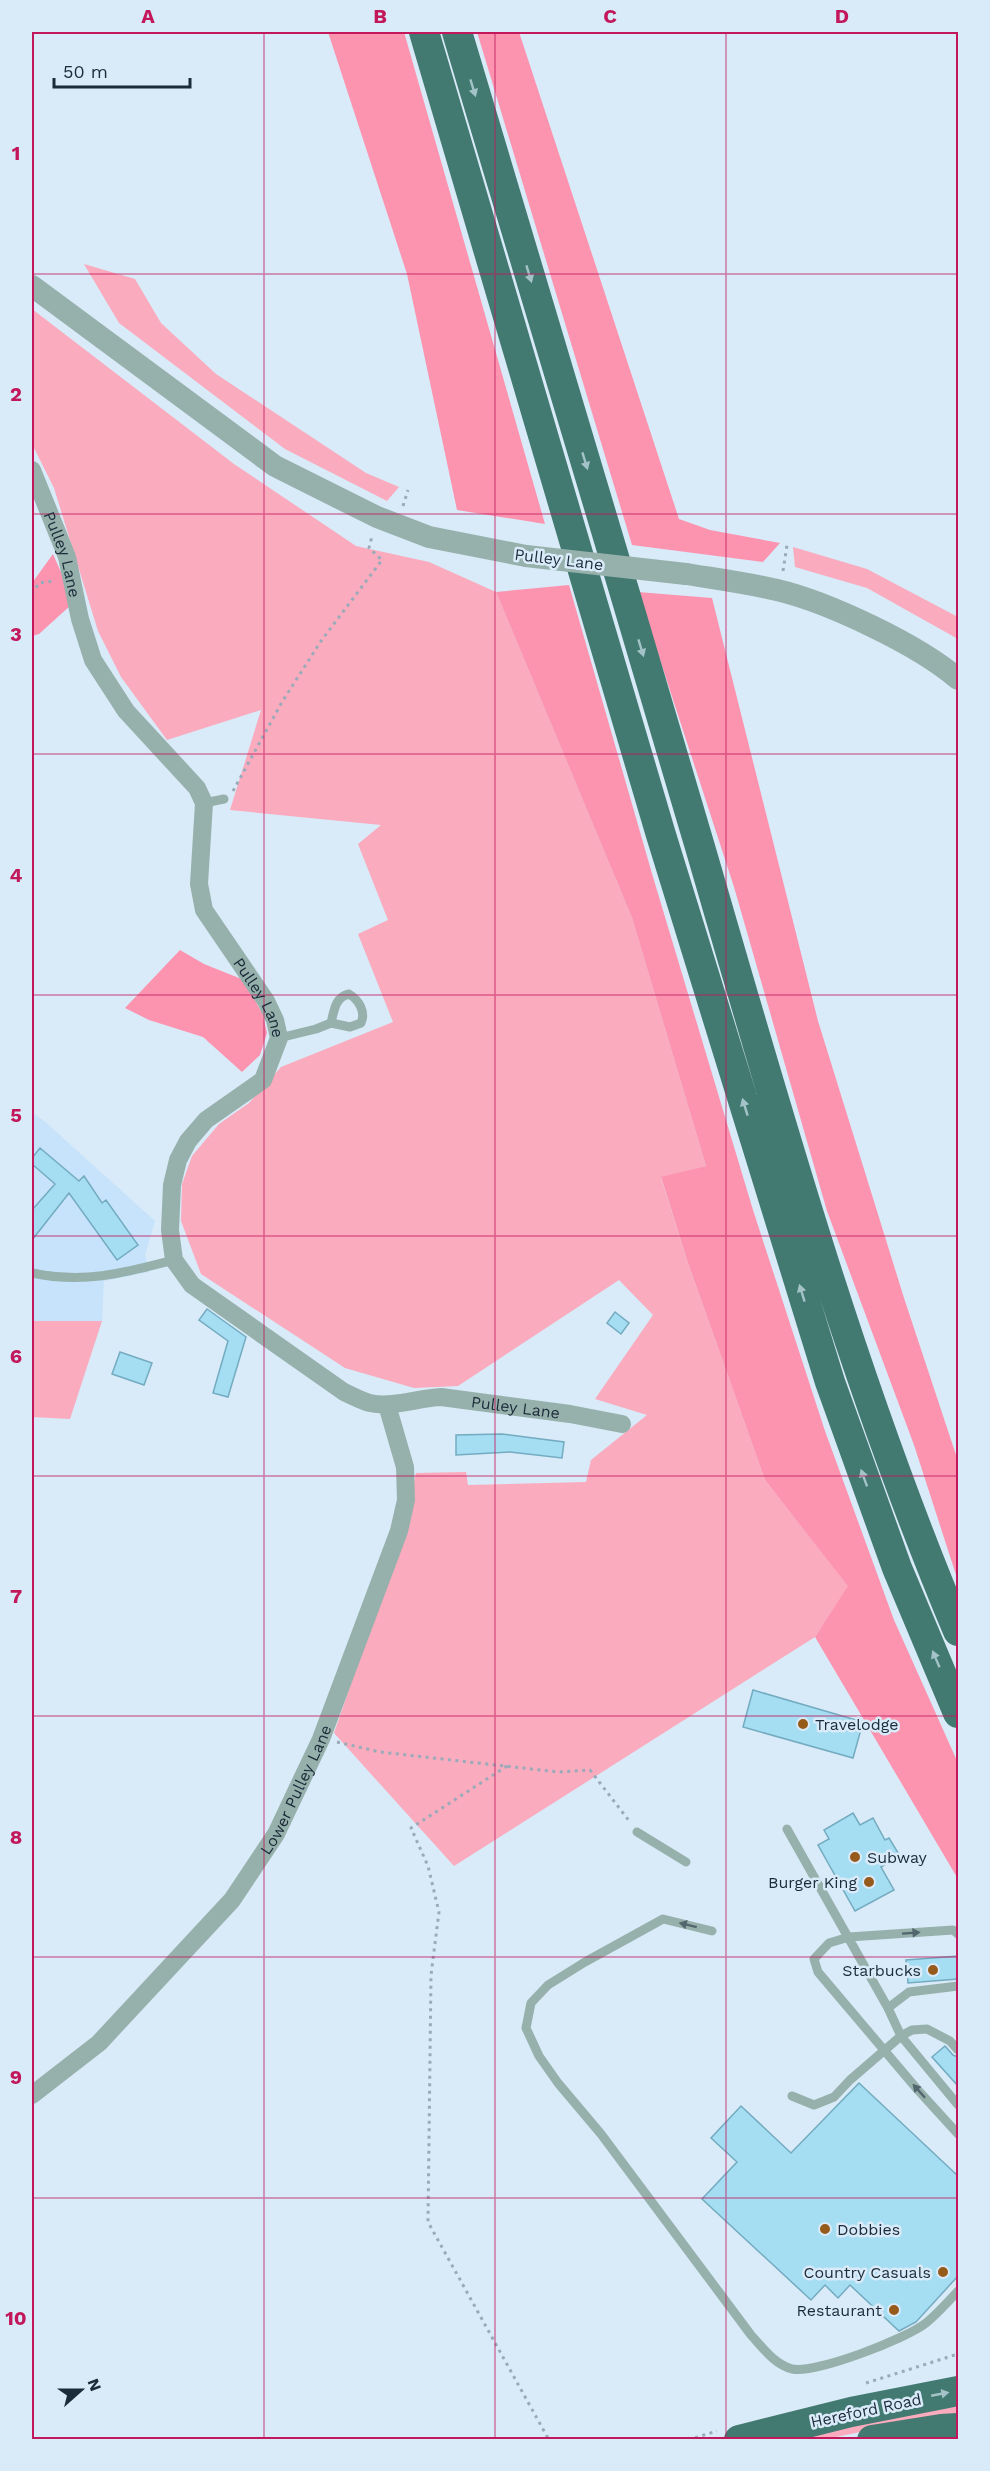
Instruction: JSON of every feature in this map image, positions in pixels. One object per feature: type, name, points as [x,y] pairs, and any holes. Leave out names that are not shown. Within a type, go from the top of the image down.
[{"type":"highway","points":[[424,32],[661,835],[830,1382],[897,1568],[958,1713]]},
{"type":"highway","points":[[457,32],[780,1119],[868,1394],[931,1566],[958,1631]]},
{"type":"highway","name":"Hereford Road","points":[[739,2439],[851,2412],[958,2391]]},
{"type":"highway","name":"Hereford Road","points":[[872,2439],[941,2428],[958,2428]]},
{"type":"street","name":"Pulley Lane","points":[[32,286],[275,466],[377,517],[429,537],[526,556],[686,574],[780,591],[833,609],[891,636],[947,669],[958,679]]},
{"type":"street","name":"Pulley Lane","points":[[32,470],[67,557],[80,619],[93,660],[126,711],[196,788],[204,803],[199,884],[204,910],[266,1001],[275,1020],[279,1038],[262,1080],[206,1120],[188,1141],[178,1160],[172,1185],[170,1230],[174,1260],[192,1285],[344,1392],[369,1403],[387,1405],[420,1398],[441,1397],[570,1414],[622,1424]]},
{"type":"street","name":"Lower Pulley Lane","points":[[32,2095],[99,2043],[232,1900],[276,1834],[321,1738],[399,1531],[406,1500],[405,1467],[387,1405]]},
{"type":"lane","points":[[204,803],[224,799]]},
{"type":"lane","points":[[279,1038],[332,1023]]},
{"type":"lane","points":[[32,1273],[50,1277],[109,1276],[174,1260]]},
{"type":"lane","points":[[787,1829],[849,1937],[901,2036],[958,2105]]},
{"type":"lane","points":[[637,1832],[686,1862]]},
{"type":"lane","points":[[712,1931],[663,1919],[549,1984],[531,2004],[526,2028],[538,2056],[601,2134],[750,2335],[775,2361],[794,2369],[813,2368],[856,2355],[925,2324],[958,2291]]},
{"type":"lane","points":[[957,1933],[849,1937],[829,1943],[814,1959],[818,1972],[917,2090],[958,2134]]},
{"type":"lane","points":[[888,2008],[909,1992],[958,1986]]},
{"type":"lane","points":[[792,2096],[814,2105],[834,2097],[849,2080],[901,2036],[912,2030],[927,2029],[950,2041],[958,2050]]},
{"type":"path","points":[[224,799],[228,799],[282,702],[321,640],[382,560],[369,548],[377,517]]},
{"type":"path","points":[[32,594],[39,583],[73,580]]},
{"type":"path","points":[[321,1738],[381,1752],[558,1772],[590,1770],[637,1832]]},
{"type":"path","points":[[507,1766],[411,1828],[428,1866],[439,1912],[431,1975],[428,2222],[549,2439]]},
{"type":"shaded area","points":[[328,32],[404,32],[545,524],[457,510],[407,274]]},
{"type":"shaded area","points":[[477,32],[519,32],[679,519],[710,530],[780,543],[763,562],[632,545]]},
{"type":"shaded area","points":[[84,264],[135,279],[161,323],[216,374],[366,473],[399,487],[387,501],[285,449],[119,323]]},
{"type":"shaded area","points":[[32,309],[234,464],[356,546],[429,562],[496,592],[632,918],[706,1166],[661,1178],[688,1263],[765,1480],[849,1586],[815,1637],[454,1866],[334,1733],[399,1544],[416,1473],[466,1472],[468,1485],[586,1482],[591,1460],[647,1415],[595,1399],[653,1315],[619,1280],[458,1386],[414,1388],[345,1368],[201,1274],[181,1221],[182,1184],[192,1156],[219,1124],[249,1103],[281,1067],[393,1022],[358,934],[388,920],[358,844],[381,825],[230,810],[261,710],[167,740],[121,677],[98,631],[54,488],[32,444]]},
{"type":"shaded area","points":[[793,547],[867,569],[958,617],[958,639],[867,588],[795,567]]},
{"type":"shaded area","points":[[53,554],[64,579],[71,605],[39,634],[32,636],[32,583]]},
{"type":"shaded area","points":[[569,585],[653,877],[753,1210],[825,1431],[894,1620],[958,1763],[958,1879],[815,1637],[848,1586],[765,1480],[688,1263],[661,1177],[706,1166],[632,918],[496,592]]},
{"type":"shaded area","points":[[638,592],[712,598],[818,1021],[904,1298],[958,1461],[958,1581],[914,1445],[827,1211],[734,887]]},
{"type":"shaded area","points":[[180,950],[204,964],[244,980],[263,1015],[267,1033],[260,1055],[242,1072],[203,1037],[149,1020],[125,1008]]},
{"type":"shaded area","points":[[32,1113],[43,1120],[155,1221],[145,1255],[149,1272],[104,1281],[102,1321],[32,1321]]},
{"type":"shaded area","points":[[32,1321],[102,1321],[70,1419],[32,1417]]},
{"type":"shaded area","points":[[958,2406],[958,2415],[826,2439],[792,2440],[838,2428]]},
{"type":"building","points":[[40,1148],[79,1181],[84,1176],[102,1203],[106,1200],[138,1245],[117,1260],[69,1193],[32,1240],[32,1210],[55,1184],[32,1164],[32,1158]]},
{"type":"building","points":[[207,1309],[246,1337],[228,1397],[213,1393],[228,1341],[199,1320]]},
{"type":"building","points":[[615,1312],[629,1323],[621,1334],[607,1323]]},
{"type":"building","points":[[120,1352],[152,1363],[144,1385],[112,1374]]},
{"type":"building","points":[[502,1434],[564,1442],[562,1458],[510,1452],[456,1455],[456,1435]]},
{"type":"building","name":"Travelodge","points":[[753,1690],[863,1722],[853,1758],[743,1727]]},
{"type":"building","points":[[853,1813],[860,1825],[873,1818],[885,1840],[889,1838],[900,1856],[881,1867],[894,1890],[855,1911],[818,1845],[829,1839],[824,1830]]},
{"type":"building","name":"Starbucks","points":[[958,1956],[958,1979],[908,1983],[906,1960]]},
{"type":"building","points":[[945,2046],[958,2057],[958,2086],[932,2057]]},
{"type":"building","points":[[859,2083],[958,2176],[958,2276],[916,2322],[899,2331],[850,2285],[838,2298],[825,2285],[811,2300],[702,2199],[737,2162],[711,2138],[741,2106],[791,2153]]},
{"type":"place","name":"Travelodge","points":[[803,1724]]},
{"type":"place","name":"Subway","points":[[855,1857]]},
{"type":"place","name":"Burger King","points":[[869,1882]]},
{"type":"place","name":"Starbucks","points":[[933,1970]]},
{"type":"place","name":"Dobbies","points":[[825,2229]]},
{"type":"place","name":"Country Casuals","points":[[943,2272]]},
{"type":"place","name":"Restaurant","points":[[894,2310]]}]
